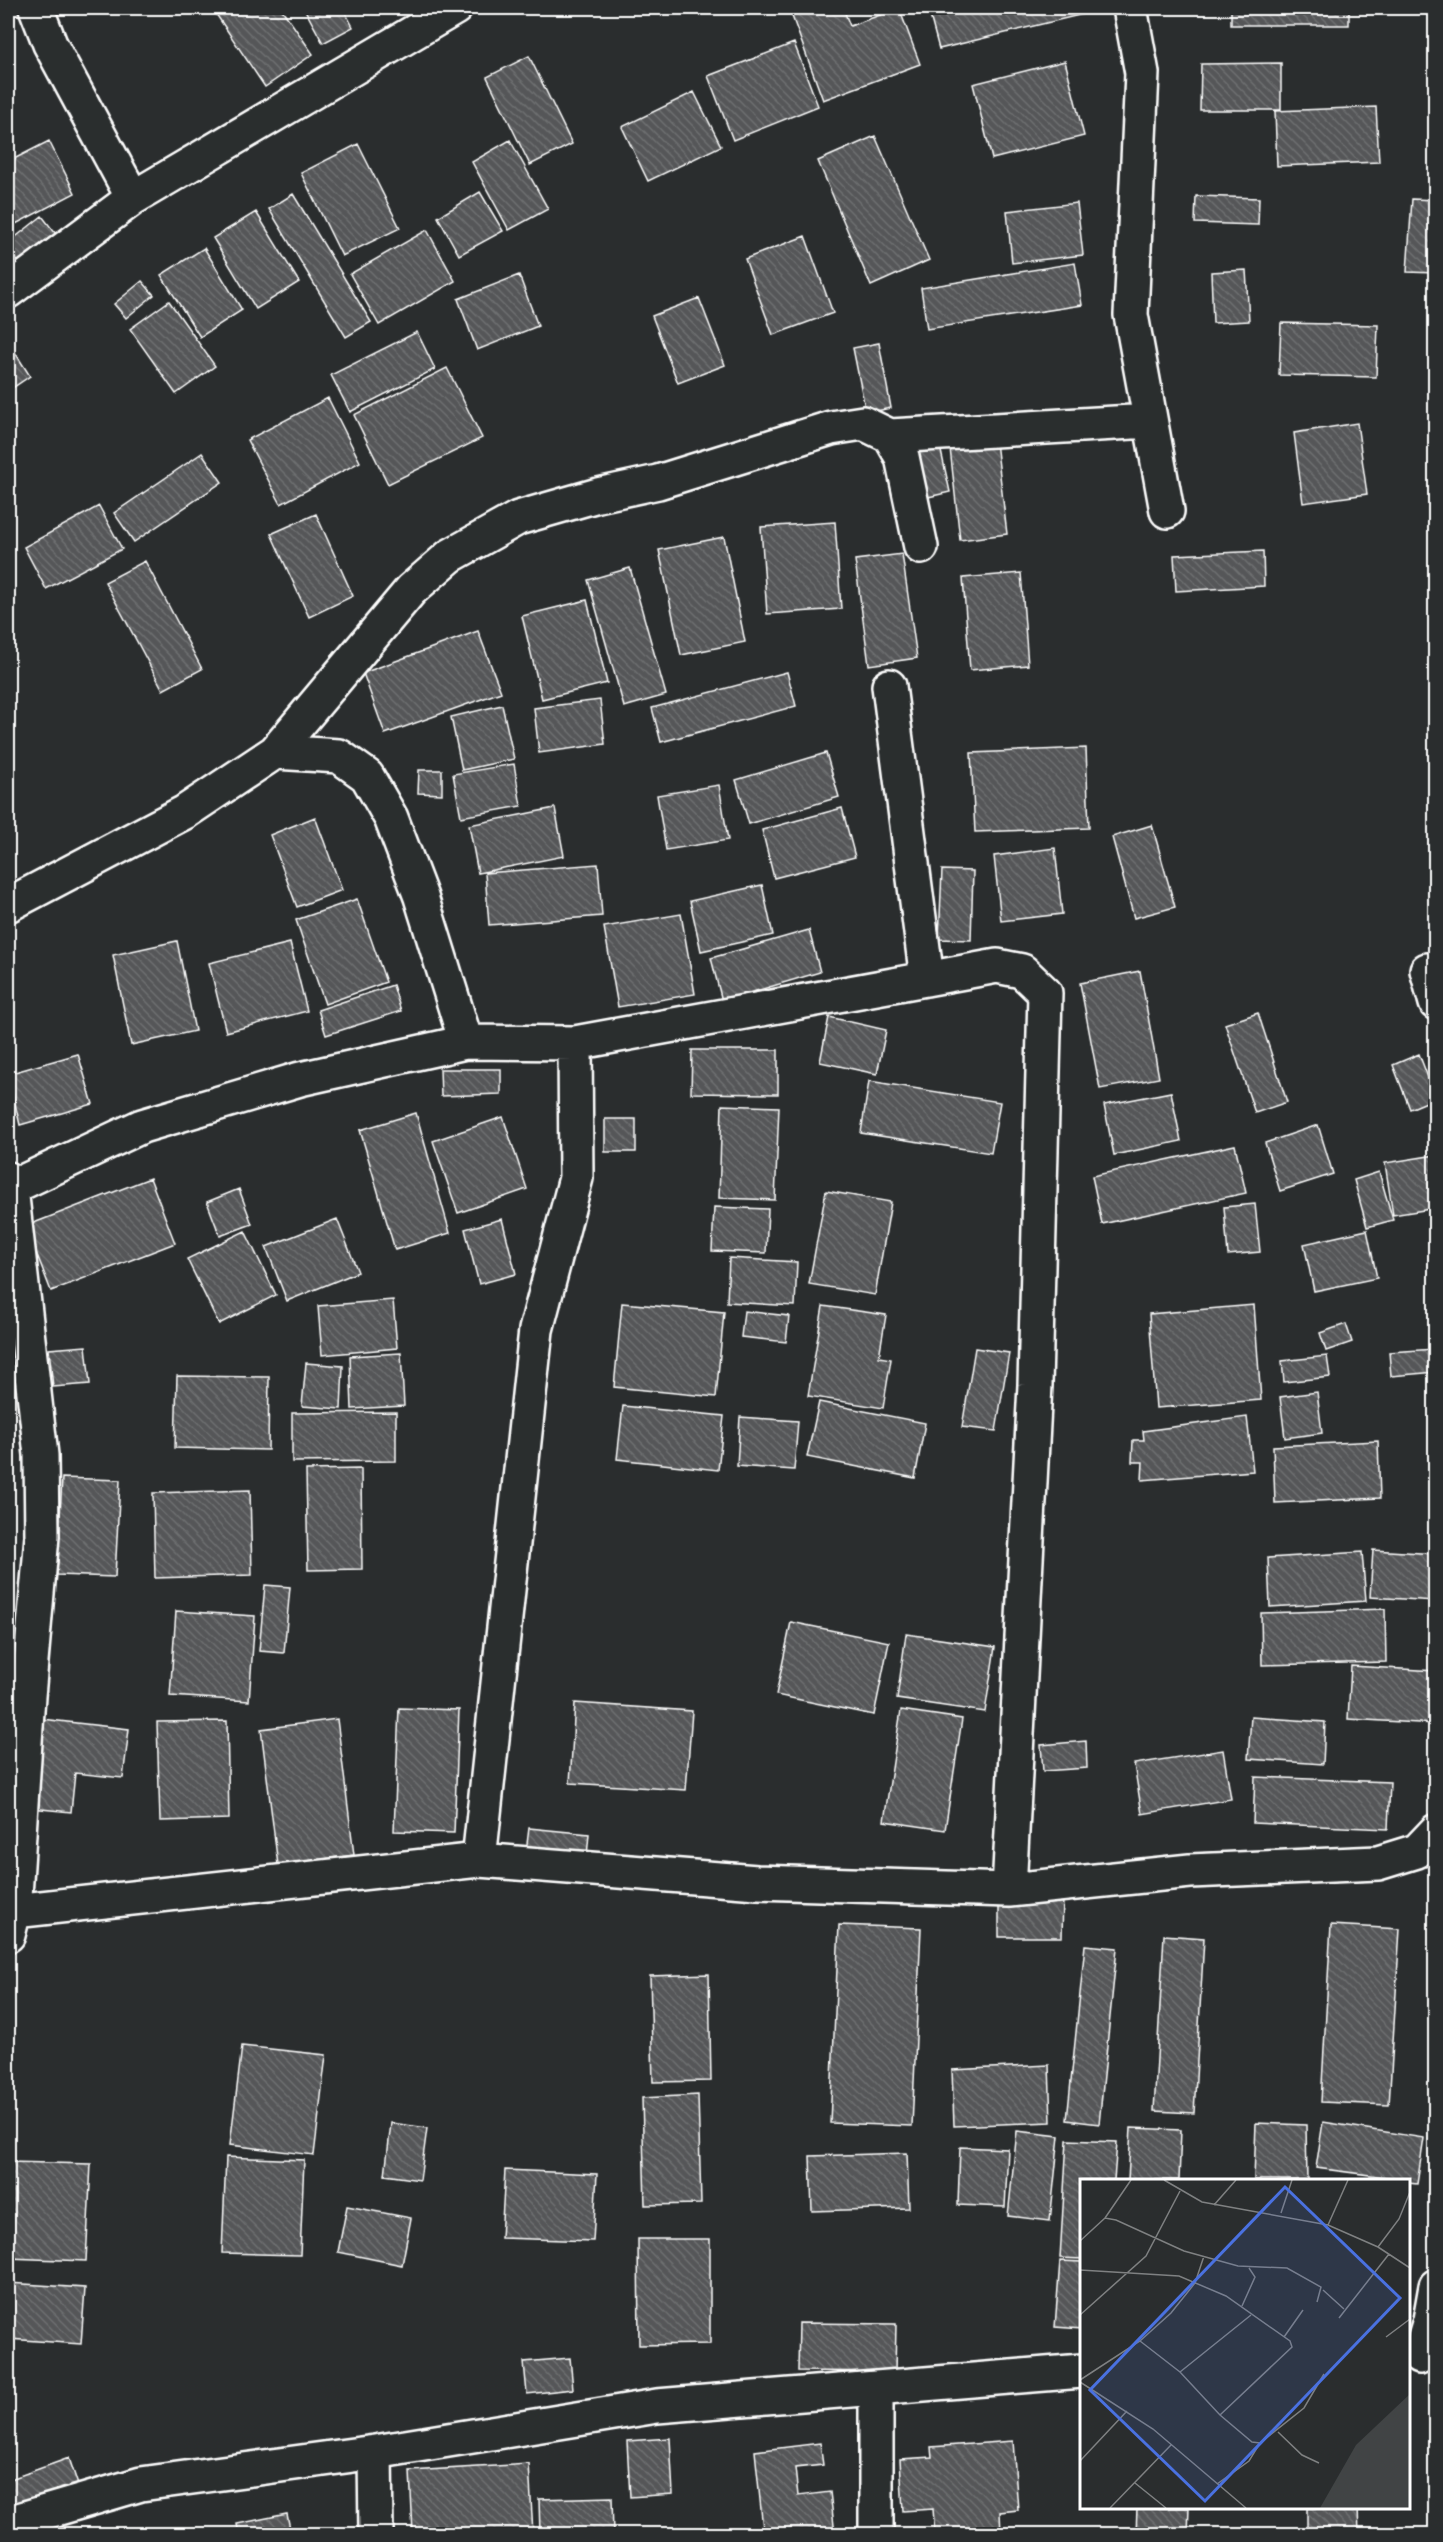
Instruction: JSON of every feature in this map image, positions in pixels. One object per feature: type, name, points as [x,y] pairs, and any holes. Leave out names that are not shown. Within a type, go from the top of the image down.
[{"type":"street","points":[[36,8],[50,44],[133,198]]},
{"type":"street","points":[[8,291],[133,198],[455,8]]},
{"type":"street","points":[[1130,8],[1142,73],[1131,315],[1167,511]]},
{"type":"street","points":[[8,905],[184,812],[275,752],[411,590],[450,556],[518,518],[598,495],[658,482],[831,428],[863,423],[890,436],[1150,421]]},
{"type":"street","points":[[890,436],[902,457],[921,547]]},
{"type":"street","points":[[889,686],[927,979]]},
{"type":"street","points":[[275,752],[339,756],[367,776],[391,818],[417,887],[466,1042]]},
{"type":"street","points":[[1009,1890],[1035,1385],[1045,993],[1022,971],[997,966],[575,1043],[466,1042],[300,1079],[142,1126],[9,1185],[41,1455],[42,1524],[11,1923],[479,1860],[758,1882],[1009,1890],[1190,1871],[1378,1863],[1417,1851],[1436,1831]]},
{"type":"street","points":[[1427,970],[1436,1003]]},
{"type":"street","points":[[479,1860],[536,1330],[576,1178],[575,1043]]},
{"type":"street","points":[[1421,2357],[1436,2286]]},
{"type":"street","points":[[8,2523],[141,2484],[375,2452],[657,2406],[1080,2371]]},
{"type":"street","points":[[876,2388],[876,2535]]},
{"type":"street","points":[[375,2452],[376,2535]]},
{"type":"building","points":[[212,8],[281,8],[313,54],[265,87]]},
{"type":"building","points":[[304,8],[343,8],[353,27],[323,43]]},
{"type":"building","points":[[789,8],[843,8],[850,26],[899,8],[920,64],[823,100]]},
{"type":"building","points":[[928,8],[1091,8],[1092,12],[939,49]]},
{"type":"building","points":[[1231,8],[1349,8],[1349,25],[1231,25]]},
{"type":"building","points":[[794,43],[818,106],[733,140],[708,76]]},
{"type":"building","points":[[529,56],[572,144],[530,165],[487,77]]},
{"type":"building","points":[[1065,61],[1084,136],[992,159],[973,84]]},
{"type":"building","points":[[1281,63],[1281,110],[1200,110],[1201,64]]},
{"type":"building","points":[[694,92],[721,146],[648,181],[622,127]]},
{"type":"building","points":[[1376,107],[1379,162],[1277,166],[1275,111]]},
{"type":"building","points":[[875,136],[929,260],[871,286],[818,161]]},
{"type":"building","points":[[510,140],[548,209],[509,230],[472,162]]},
{"type":"building","points":[[49,141],[75,193],[8,228],[8,162]]},
{"type":"building","points":[[358,144],[400,228],[342,256],[301,173]]},
{"type":"building","points":[[480,192],[503,231],[459,255],[438,217]]},
{"type":"building","points":[[293,194],[371,322],[346,337],[269,209]]},
{"type":"building","points":[[1196,196],[1259,198],[1258,225],[1195,223]]},
{"type":"building","points":[[1412,199],[1436,200],[1436,273],[1407,272]]},
{"type":"building","points":[[1077,203],[1083,255],[1012,263],[1007,211]]},
{"type":"building","points":[[256,212],[299,282],[256,309],[213,238]]},
{"type":"building","points":[[42,216],[56,234],[18,263],[8,250],[8,243]]},
{"type":"building","points":[[427,230],[455,281],[379,325],[350,274]]},
{"type":"building","points":[[805,236],[833,313],[773,335],[745,259]]},
{"type":"building","points":[[204,248],[242,310],[200,337],[161,275]]},
{"type":"building","points":[[1075,263],[1082,305],[927,329],[921,288]]},
{"type":"building","points":[[1246,270],[1249,321],[1213,323],[1211,272]]},
{"type":"building","points":[[519,275],[538,326],[477,350],[458,299]]},
{"type":"building","points":[[142,281],[154,295],[126,318],[114,304]]},
{"type":"building","points":[[699,298],[725,365],[678,383],[652,316]]},
{"type":"building","points":[[169,301],[215,366],[176,394],[130,329]]},
{"type":"building","points":[[1281,323],[1378,325],[1376,377],[1279,375]]},
{"type":"building","points":[[417,332],[435,369],[350,412],[331,375]]},
{"type":"building","points":[[879,343],[891,408],[866,413],[853,348]]},
{"type":"building","points":[[8,344],[30,376],[8,391]]},
{"type":"building","points":[[447,368],[482,438],[388,484],[354,415]]},
{"type":"building","points":[[328,398],[360,462],[281,504],[247,440]]},
{"type":"building","points":[[1357,423],[1367,494],[1303,503],[1294,433]]},
{"type":"building","points":[[939,442],[950,492],[924,498],[913,448]]},
{"type":"building","points":[[996,442],[1007,534],[960,540],[950,448]]},
{"type":"building","points":[[202,453],[222,482],[134,542],[114,513]]},
{"type":"building","points":[[99,506],[122,549],[46,589],[24,547]]},
{"type":"building","points":[[316,514],[353,596],[309,617],[271,534]]},
{"type":"building","points":[[835,522],[841,609],[767,614],[761,527]]},
{"type":"building","points":[[724,537],[745,642],[681,655],[659,550]]},
{"type":"building","points":[[1263,551],[1264,586],[1176,591],[1174,555]]},
{"type":"building","points":[[902,554],[917,658],[869,665],[855,560]]},
{"type":"building","points":[[145,561],[202,669],[163,690],[105,582]]},
{"type":"building","points":[[630,568],[666,695],[624,707],[588,580]]},
{"type":"building","points":[[1021,573],[1028,665],[970,670],[963,578]]},
{"type":"building","points":[[587,600],[607,683],[542,699],[522,616]]},
{"type":"building","points":[[478,631],[501,692],[385,734],[363,673]]},
{"type":"building","points":[[787,672],[796,706],[661,742],[652,708]]},
{"type":"building","points":[[600,700],[605,744],[539,753],[534,708]]},
{"type":"building","points":[[502,705],[514,759],[462,770],[451,717]]},
{"type":"building","points":[[1086,748],[1089,828],[975,832],[971,753]]},
{"type":"building","points":[[826,753],[839,797],[749,824],[736,780]]},
{"type":"building","points":[[514,764],[521,806],[461,817],[453,774]]},
{"type":"building","points":[[419,770],[442,770],[442,794],[418,793]]},
{"type":"building","points":[[719,785],[728,840],[666,850],[657,795]]},
{"type":"building","points":[[555,808],[564,856],[478,873],[469,825]]},
{"type":"building","points":[[842,808],[855,857],[774,878],[762,830]]},
{"type":"building","points":[[315,817],[342,890],[297,907],[270,835]]},
{"type":"building","points":[[1152,825],[1175,907],[1134,918],[1112,837]]},
{"type":"building","points":[[1055,848],[1062,914],[1001,921],[994,856]]},
{"type":"building","points":[[598,864],[602,916],[489,925],[485,873]]},
{"type":"building","points":[[942,870],[973,871],[971,940],[939,939]]},
{"type":"building","points":[[762,885],[773,935],[701,951],[690,901]]},
{"type":"building","points":[[357,899],[386,982],[325,1004],[296,920]]},
{"type":"building","points":[[681,914],[695,994],[618,1007],[604,927]]},
{"type":"building","points":[[809,930],[820,972],[722,1001],[711,958]]},
{"type":"building","points":[[177,941],[195,1031],[131,1045],[113,955]]},
{"type":"building","points":[[290,943],[307,1011],[226,1032],[209,963]]},
{"type":"building","points":[[1140,971],[1159,1078],[1100,1089],[1080,983]]},
{"type":"building","points":[[393,985],[401,1011],[326,1035],[318,1010]]},
{"type":"building","points":[[1258,1013],[1287,1102],[1255,1113],[1225,1024]]},
{"type":"building","points":[[829,1017],[886,1030],[877,1074],[820,1062]]},
{"type":"building","points":[[692,1050],[778,1050],[778,1094],[691,1093]]},
{"type":"building","points":[[78,1054],[93,1104],[20,1125],[8,1074]]},
{"type":"building","points":[[1419,1054],[1436,1098],[1410,1109],[1393,1065]]},
{"type":"building","points":[[440,1069],[501,1069],[501,1094],[441,1096]]},
{"type":"building","points":[[869,1081],[1000,1102],[991,1153],[861,1133]]},
{"type":"building","points":[[1171,1092],[1181,1141],[1114,1155],[1104,1105]]},
{"type":"building","points":[[722,1105],[779,1107],[775,1200],[719,1198]]},
{"type":"building","points":[[416,1113],[450,1233],[395,1250],[360,1130]]},
{"type":"building","points":[[503,1117],[527,1189],[458,1213],[433,1141]]},
{"type":"building","points":[[605,1119],[636,1119],[636,1152],[605,1152]]},
{"type":"building","points":[[1318,1125],[1333,1174],[1280,1191],[1265,1143]]},
{"type":"building","points":[[1235,1145],[1246,1193],[1102,1224],[1092,1176]]},
{"type":"building","points":[[1436,1155],[1436,1208],[1393,1215],[1385,1163]]},
{"type":"building","points":[[1379,1172],[1393,1220],[1367,1227],[1354,1180]]},
{"type":"building","points":[[150,1178],[175,1243],[51,1291],[26,1226]]},
{"type":"building","points":[[239,1189],[252,1224],[220,1236],[207,1202]]},
{"type":"building","points":[[826,1191],[891,1202],[875,1295],[809,1284]]},
{"type":"building","points":[[1255,1204],[1260,1252],[1228,1255],[1224,1207]]},
{"type":"building","points":[[714,1207],[768,1209],[766,1253],[712,1251]]},
{"type":"building","points":[[337,1219],[358,1272],[287,1301],[266,1247]]},
{"type":"building","points":[[502,1219],[516,1274],[479,1284],[465,1229]]},
{"type":"building","points":[[1367,1230],[1377,1278],[1314,1291],[1304,1244]]},
{"type":"building","points":[[245,1231],[276,1295],[219,1324],[187,1259]]},
{"type":"building","points":[[729,1258],[797,1262],[795,1306],[727,1302]]},
{"type":"building","points":[[393,1300],[397,1348],[322,1355],[318,1306]]},
{"type":"building","points":[[622,1303],[724,1312],[716,1397],[614,1387]]},
{"type":"building","points":[[1254,1305],[1261,1400],[1156,1408],[1149,1314]]},
{"type":"building","points":[[823,1306],[886,1315],[879,1357],[891,1359],[883,1408],[808,1396]]},
{"type":"building","points":[[744,1311],[789,1316],[786,1342],[741,1337]]},
{"type":"building","points":[[1346,1324],[1352,1342],[1326,1351],[1320,1333]]},
{"type":"building","points":[[86,1346],[90,1384],[53,1387],[49,1349]]},
{"type":"building","points":[[975,1348],[1009,1353],[996,1431],[962,1427]]},
{"type":"building","points":[[1436,1349],[1436,1372],[1391,1376],[1389,1352]]},
{"type":"building","points":[[401,1353],[404,1406],[352,1409],[350,1356]]},
{"type":"building","points":[[1327,1356],[1330,1377],[1284,1382],[1282,1361]]},
{"type":"building","points":[[306,1363],[343,1366],[341,1409],[302,1406]]},
{"type":"building","points":[[177,1376],[269,1377],[268,1450],[175,1448]]},
{"type":"building","points":[[1317,1392],[1322,1433],[1285,1438],[1280,1397]]},
{"type":"building","points":[[819,1402],[925,1423],[915,1478],[807,1457]]},
{"type":"building","points":[[623,1406],[724,1416],[718,1470],[617,1459]]},
{"type":"building","points":[[396,1412],[396,1461],[292,1462],[292,1413]]},
{"type":"building","points":[[740,1417],[798,1421],[794,1470],[737,1466]]},
{"type":"building","points":[[1247,1417],[1253,1471],[1142,1480],[1143,1462],[1132,1462],[1133,1440],[1144,1440],[1143,1431]]},
{"type":"building","points":[[1378,1441],[1380,1498],[1275,1503],[1273,1446]]},
{"type":"building","points":[[361,1469],[362,1569],[308,1570],[306,1470]]},
{"type":"building","points":[[62,1478],[120,1480],[115,1577],[57,1575]]},
{"type":"building","points":[[250,1490],[252,1575],[155,1578],[153,1493]]},
{"type":"building","points":[[8,1499],[12,1500],[8,1519]]},
{"type":"building","points":[[1373,1550],[1436,1554],[1436,1601],[1370,1597]]},
{"type":"building","points":[[1362,1552],[1366,1601],[1270,1607],[1268,1558]]},
{"type":"building","points":[[265,1585],[290,1587],[284,1653],[259,1651]]},
{"type":"building","points":[[1385,1609],[1386,1662],[1262,1665],[1261,1613]]},
{"type":"building","points":[[176,1611],[255,1616],[249,1701],[170,1696]]},
{"type":"building","points":[[791,1622],[889,1642],[874,1715],[776,1695]]},
{"type":"building","points":[[906,1634],[995,1647],[985,1712],[897,1699]]},
{"type":"building","points":[[1351,1666],[1436,1671],[1436,1724],[1348,1719]]},
{"type":"building","points":[[575,1703],[692,1711],[686,1790],[570,1783]]},
{"type":"building","points":[[399,1708],[459,1710],[454,1833],[394,1831]]},
{"type":"building","points":[[901,1710],[962,1719],[945,1830],[884,1821]]},
{"type":"building","points":[[1251,1717],[1325,1722],[1323,1764],[1248,1759]]},
{"type":"building","points":[[41,1719],[129,1729],[123,1778],[75,1773],[71,1812],[31,1808]]},
{"type":"building","points":[[337,1719],[354,1855],[278,1865],[261,1729]]},
{"type":"building","points":[[227,1721],[229,1819],[160,1821],[157,1722]]},
{"type":"building","points":[[1086,1741],[1087,1768],[1043,1771],[1041,1745]]},
{"type":"building","points":[[1223,1750],[1231,1799],[1142,1814],[1134,1764]]},
{"type":"building","points":[[1255,1777],[1390,1782],[1388,1829],[1253,1823]]},
{"type":"building","points":[[529,1828],[589,1834],[586,1867],[525,1860]]},
{"type":"building","points":[[999,1898],[1063,1898],[1062,1937],[999,1937]]},
{"type":"building","points":[[839,1925],[921,1928],[912,2126],[830,2123]]},
{"type":"building","points":[[1331,1925],[1400,1929],[1389,2105],[1321,2102]]},
{"type":"building","points":[[1164,1935],[1204,1938],[1194,2113],[1154,2111]]},
{"type":"building","points":[[1085,1945],[1117,1948],[1099,2124],[1067,2120]]},
{"type":"building","points":[[709,1974],[711,2081],[653,2082],[650,1976]]},
{"type":"building","points":[[242,2046],[326,2055],[314,2155],[230,2145]]},
{"type":"building","points":[[1049,2065],[1051,2122],[954,2126],[952,2070]]},
{"type":"building","points":[[698,2095],[701,2204],[645,2205],[642,2098]]},
{"type":"building","points":[[1323,2122],[1424,2138],[1417,2184],[1410,2183],[1410,2179],[1316,2168]]},
{"type":"building","points":[[391,2123],[427,2128],[420,2180],[385,2175]]},
{"type":"building","points":[[1256,2123],[1306,2125],[1307,2179],[1254,2179]]},
{"type":"building","points":[[1131,2128],[1181,2130],[1179,2179],[1128,2179]]},
{"type":"building","points":[[1017,2131],[1059,2136],[1050,2221],[1008,2216]]},
{"type":"building","points":[[1067,2140],[1117,2142],[1114,2179],[1080,2179],[1080,2259],[1060,2258]]},
{"type":"building","points":[[960,2147],[1008,2149],[1005,2207],[958,2205]]},
{"type":"building","points":[[907,2153],[909,2208],[812,2211],[810,2156]]},
{"type":"building","points":[[226,2157],[304,2160],[300,2255],[222,2253]]},
{"type":"building","points":[[8,2162],[91,2164],[86,2261],[8,2258]]},
{"type":"building","points":[[505,2170],[597,2174],[593,2241],[501,2238]]},
{"type":"building","points":[[347,2206],[411,2218],[402,2265],[338,2252]]},
{"type":"building","points":[[638,2239],[710,2239],[710,2344],[639,2345]]},
{"type":"building","points":[[1060,2261],[1080,2262],[1080,2329],[1055,2327]]},
{"type":"building","points":[[8,2283],[85,2288],[81,2344],[8,2339]]},
{"type":"building","points":[[799,2323],[896,2324],[895,2372],[798,2371]]},
{"type":"building","points":[[570,2358],[573,2389],[527,2394],[524,2362]]},
{"type":"building","points":[[670,2438],[673,2494],[630,2497],[627,2441]]},
{"type":"building","points":[[1013,2441],[1018,2510],[1000,2512],[1001,2534],[935,2534],[933,2509],[903,2511],[900,2459],[932,2457],[931,2447]]},
{"type":"building","points":[[820,2443],[823,2465],[795,2468],[798,2496],[830,2492],[835,2534],[722,2534],[763,2529],[755,2451]]},
{"type":"building","points":[[69,2458],[78,2485],[8,2510],[8,2480]]},
{"type":"building","points":[[529,2464],[533,2534],[413,2534],[410,2471]]},
{"type":"building","points":[[612,2497],[613,2534],[540,2534],[539,2499]]},
{"type":"building","points":[[1137,2509],[1189,2509],[1188,2534],[1136,2534]]},
{"type":"building","points":[[1307,2509],[1358,2509],[1359,2534],[1307,2534]]},
{"type":"building","points":[[287,2514],[291,2534],[239,2534],[237,2524]]}]
